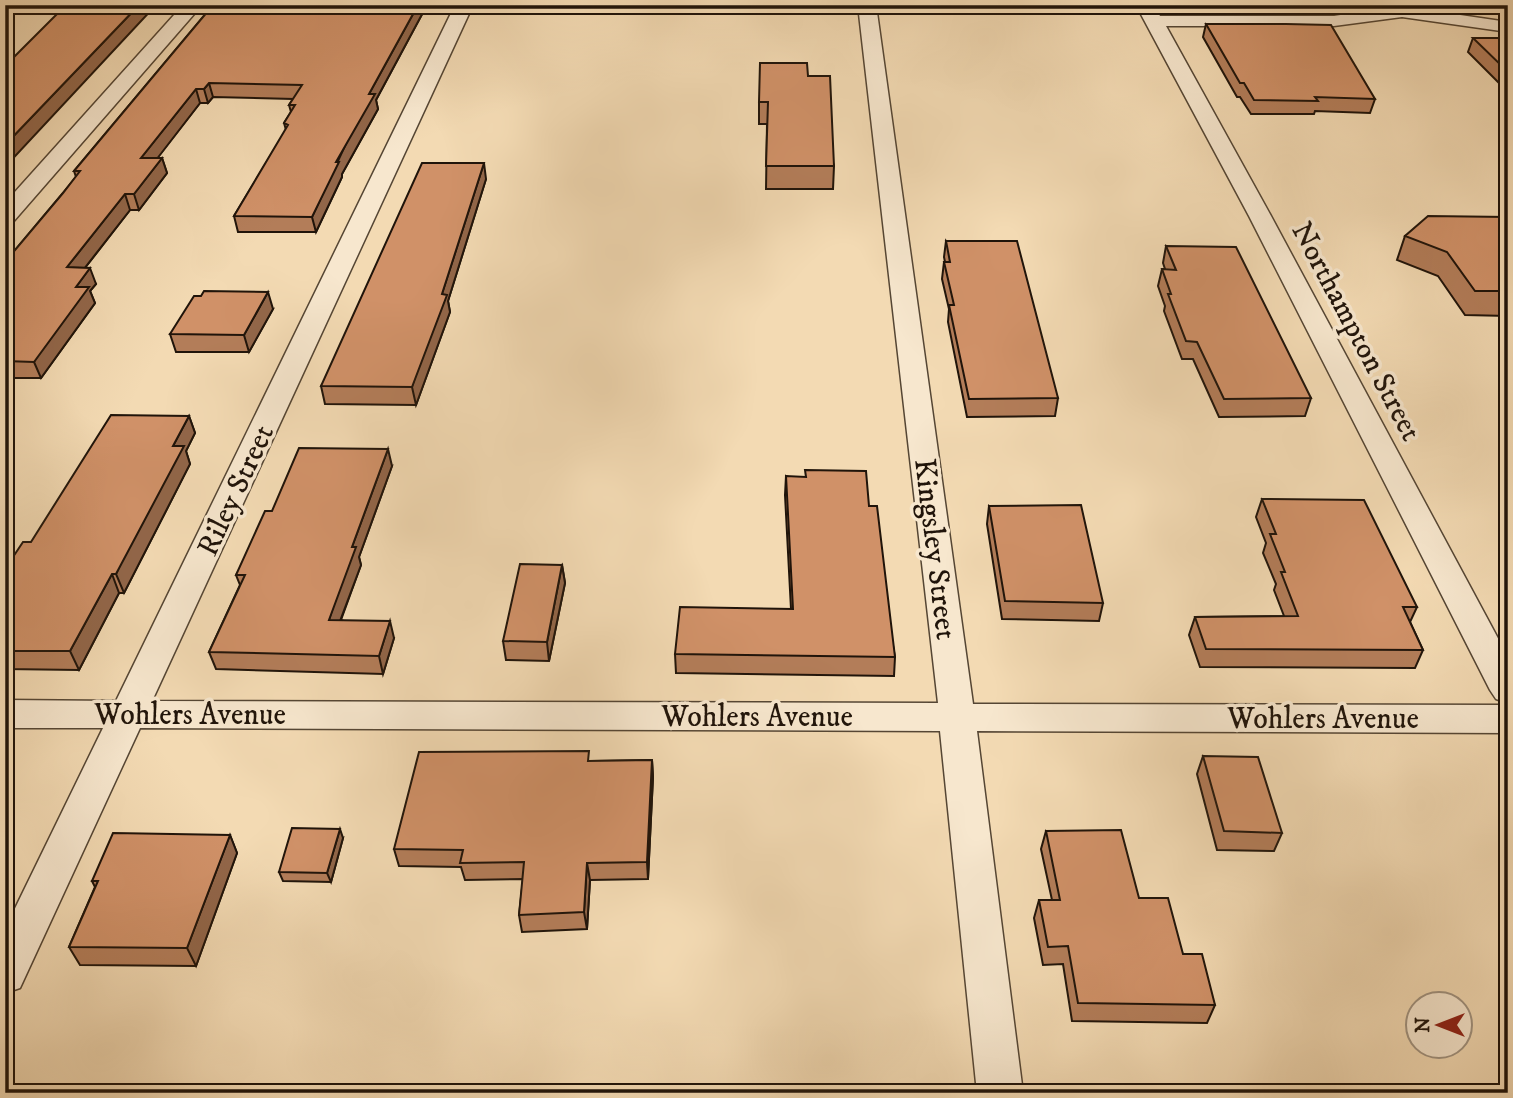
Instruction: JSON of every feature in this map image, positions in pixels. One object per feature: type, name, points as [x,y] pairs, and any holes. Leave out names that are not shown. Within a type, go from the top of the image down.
[{"type":"highway","points":[[1488,5],[1508,8]]},
{"type":"street","points":[[5,217],[193,5]]},
{"type":"street","name":"Riley Street","points":[[5,974],[464,5]]},
{"type":"street","name":"Kingsley Street","points":[[867,5],[957,717],[1000,1093]]},
{"type":"street","points":[[1351,5],[1508,27]]},
{"type":"street","points":[[1150,13],[1334,21],[1378,18],[1402,12]]},
{"type":"street","name":"Northampton Street","points":[[1150,13],[1508,690]]},
{"type":"street","name":"Wohlers Avenue","points":[[5,713],[1508,719]]},
{"type":"green space","points":[[1178,5],[1267,5],[1318,12],[1181,12]]},
{"type":"building","points":[[66,5],[139,5],[5,145],[5,66]]},
{"type":"building","points":[[213,5],[418,5],[369,94],[375,94],[336,162],[339,162],[312,217],[234,216],[288,125],[284,123],[295,105],[289,105],[302,85],[209,83],[204,89],[196,89],[141,158],[162,158],[134,194],[125,194],[67,267],[90,268],[76,287],[89,287],[34,362],[5,361],[5,262],[80,171],[74,171]]},
{"type":"building","points":[[1206,24],[1331,25],[1375,99],[1315,97],[1318,101],[1254,100],[1244,83],[1240,83]]},
{"type":"building","points":[[1473,38],[1508,38],[1508,72]]},
{"type":"building","points":[[760,63],[807,63],[808,76],[830,76],[834,166],[766,166],[768,102],[759,102]]},
{"type":"building","points":[[422,163],[484,163],[442,294],[447,295],[412,387],[321,386]]},
{"type":"building","points":[[1428,216],[1508,217],[1508,291],[1475,291],[1447,252],[1405,236]]},
{"type":"building","points":[[946,241],[1017,241],[1058,398],[969,399],[949,305],[954,305],[944,262],[950,262]]},
{"type":"building","points":[[1166,246],[1236,247],[1311,398],[1224,399],[1197,342],[1186,341],[1168,294],[1171,294],[1162,269],[1176,270]]},
{"type":"building","points":[[204,291],[268,292],[244,335],[170,334],[194,296],[201,296]]},
{"type":"building","points":[[111,415],[189,416],[173,446],[184,446],[116,574],[112,574],[70,651],[5,651],[5,569],[23,542],[31,542]]},
{"type":"building","points":[[299,448],[388,449],[329,620],[390,621],[379,656],[209,652],[245,575],[236,575],[265,511],[272,511]]},
{"type":"building","points":[[805,470],[866,471],[869,506],[877,506],[895,657],[675,654],[680,607],[793,609],[786,476],[806,477]]},
{"type":"building","points":[[1262,499],[1364,500],[1417,607],[1403,607],[1423,650],[1206,649],[1195,617],[1298,616],[1281,572],[1285,572],[1270,534],[1276,534]]},
{"type":"building","points":[[1081,505],[1103,603],[1005,601],[989,506]]},
{"type":"building","points":[[520,564],[562,565],[547,642],[503,641]]},
{"type":"building","points":[[589,751],[588,761],[652,760],[647,862],[587,863],[584,912],[519,915],[524,862],[460,863],[463,850],[394,849],[419,752]]},
{"type":"building","points":[[1203,756],[1258,757],[1282,833],[1224,831]]},
{"type":"building","points":[[292,828],[340,829],[327,873],[279,872]]},
{"type":"building","points":[[1121,830],[1139,898],[1168,898],[1183,954],[1202,954],[1215,1005],[1078,1003],[1068,946],[1048,947],[1039,900],[1060,900],[1046,831]]},
{"type":"building","points":[[113,833],[230,835],[187,948],[69,947],[98,881],[92,881]]}]
